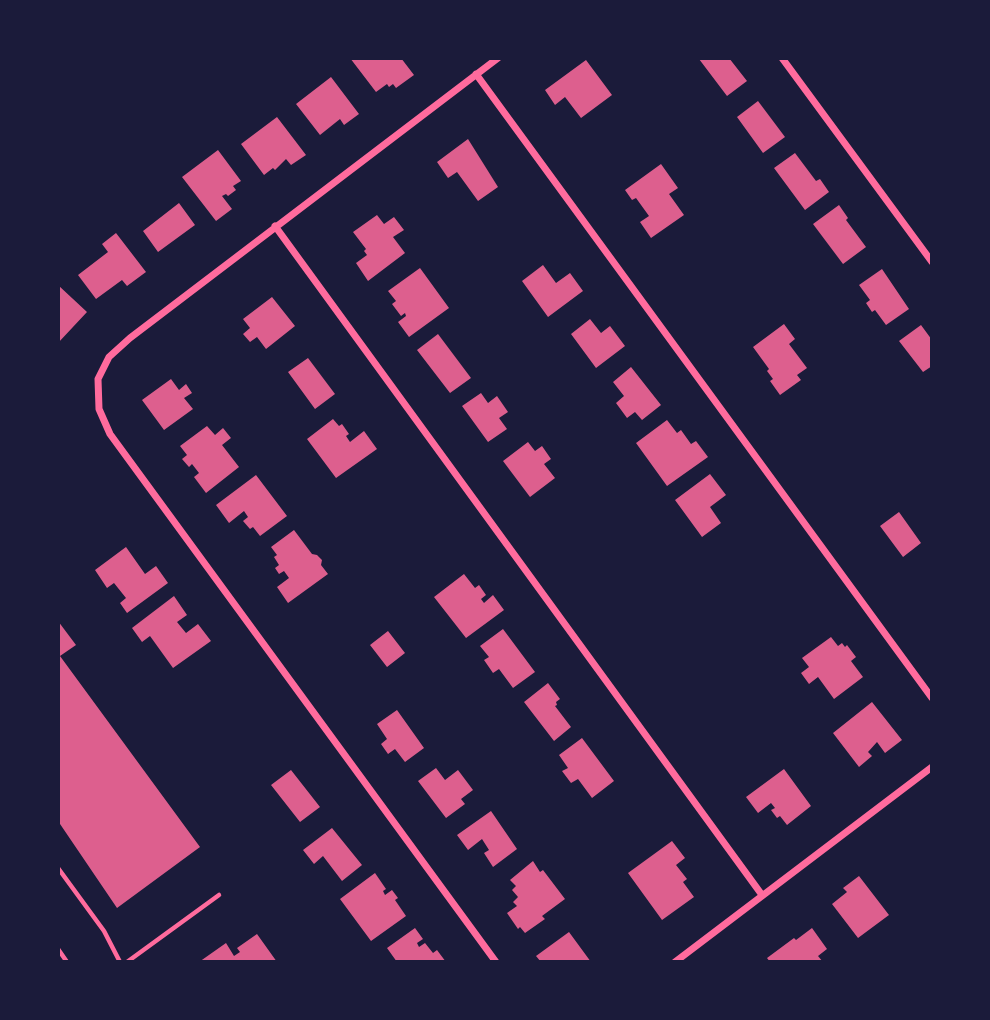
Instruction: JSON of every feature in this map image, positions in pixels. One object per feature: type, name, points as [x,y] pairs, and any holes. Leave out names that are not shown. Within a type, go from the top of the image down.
[{"type":"street","points":[[496,962],[110,434],[99,409],[97,379],[109,357],[130,338],[498,58]]},
{"type":"street","points":[[782,58],[932,262]]},
{"type":"street","points":[[477,74],[932,698]]},
{"type":"street","points":[[275,226],[762,895]]},
{"type":"street","points":[[674,962],[932,767]]},
{"type":"lane","points":[[58,868],[104,931],[120,962]]},
{"type":"lane","points":[[127,962],[219,895]]},
{"type":"lane","points":[[58,949],[67,962]]},
{"type":"building","points":[[350,58],[401,58],[414,75],[396,88],[393,84],[389,87],[387,84],[376,92]]},
{"type":"building","points":[[729,58],[747,81],[727,96],[699,59]]},
{"type":"building","points":[[586,60],[612,95],[581,118],[565,97],[555,105],[545,90]]},
{"type":"building","points":[[331,77],[359,114],[344,125],[340,119],[320,135],[296,104]]},
{"type":"building","points":[[758,101],[785,137],[763,153],[737,117]]},
{"type":"building","points":[[277,117],[306,155],[291,165],[286,159],[275,170],[273,168],[264,175],[241,144]]},
{"type":"building","points":[[468,139],[498,187],[478,201],[457,172],[448,178],[437,162]]},
{"type":"building","points":[[218,150],[241,181],[233,186],[236,190],[228,196],[222,196],[232,209],[216,221],[182,177]]},
{"type":"building","points":[[795,153],[816,181],[820,179],[829,192],[805,210],[774,168]]},
{"type":"building","points":[[661,164],[678,188],[669,194],[684,215],[651,238],[640,222],[649,216],[636,198],[632,200],[625,190]]},
{"type":"building","points":[[179,203],[195,225],[158,252],[143,231]]},
{"type":"building","points":[[839,205],[848,218],[846,220],[866,247],[843,264],[813,224]]},
{"type":"building","points":[[377,215],[384,224],[394,217],[404,230],[393,237],[405,253],[368,281],[356,263],[367,255],[364,251],[366,249],[353,232]]},
{"type":"building","points":[[116,233],[146,272],[127,286],[122,280],[96,299],[78,275],[108,252],[102,244]]},
{"type":"building","points":[[543,265],[556,283],[570,273],[583,291],[548,317],[522,281]]},
{"type":"building","points":[[420,268],[449,308],[409,337],[398,322],[406,316],[405,313],[401,316],[392,304],[396,301],[388,291]]},
{"type":"building","points":[[882,269],[909,309],[886,325],[875,310],[872,312],[866,303],[870,300],[859,285]]},
{"type":"building","points":[[58,285],[87,312],[58,343]]},
{"type":"building","points":[[272,297],[295,326],[266,349],[257,337],[250,342],[243,334],[250,328],[243,319]]},
{"type":"building","points":[[590,319],[601,333],[610,326],[625,346],[596,368],[571,334]]},
{"type":"building","points":[[784,324],[795,339],[789,344],[807,368],[797,375],[801,380],[780,395],[770,381],[773,379],[767,371],[769,369],[753,347]]},
{"type":"building","points":[[921,325],[932,340],[932,366],[923,372],[899,341]]},
{"type":"building","points":[[438,334],[471,378],[450,393],[417,350]]},
{"type":"building","points":[[308,358],[335,394],[315,409],[288,372]]},
{"type":"building","points":[[631,367],[661,405],[642,420],[635,412],[627,418],[616,403],[624,396],[613,382]]},
{"type":"building","points":[[171,379],[179,390],[186,384],[192,393],[184,398],[193,409],[164,430],[142,400]]},
{"type":"building","points":[[481,393],[488,403],[497,396],[508,412],[499,418],[507,429],[488,442],[462,406]]},
{"type":"building","points":[[333,419],[339,426],[342,424],[349,434],[346,436],[350,442],[364,431],[377,449],[336,478],[307,439]]},
{"type":"building","points":[[667,420],[677,433],[681,430],[691,444],[696,441],[708,457],[667,486],[636,443]]},
{"type":"building","points":[[207,426],[215,435],[223,428],[231,438],[222,445],[239,467],[206,493],[194,477],[199,473],[192,464],[189,467],[182,459],[187,455],[180,446]]},
{"type":"building","points":[[528,442],[535,451],[542,446],[551,459],[544,464],[555,478],[530,497],[503,461]]},
{"type":"building","points":[[710,474],[726,495],[710,507],[721,523],[702,537],[675,500]]},
{"type":"building","points":[[256,475],[287,516],[260,536],[253,527],[250,529],[243,521],[248,517],[244,511],[229,523],[216,505]]},
{"type":"building","points":[[899,512],[921,543],[903,557],[880,526]]},
{"type":"building","points":[[294,530],[312,554],[322,560],[321,565],[328,574],[288,603],[277,587],[289,578],[284,571],[279,574],[275,568],[279,565],[274,557],[277,555],[271,547]]},
{"type":"building","points":[[126,547],[145,574],[156,566],[168,583],[127,613],[120,603],[126,598],[114,583],[107,588],[95,570]]},
{"type":"building","points":[[464,574],[475,588],[479,585],[486,595],[481,599],[484,603],[493,595],[504,610],[466,638],[434,597]]},
{"type":"building","points":[[174,596],[187,615],[177,622],[186,633],[198,624],[211,641],[173,668],[150,636],[142,642],[132,628]]},
{"type":"building","points":[[58,621],[76,645],[60,656],[200,847],[117,908],[58,821]]},
{"type":"building","points":[[503,629],[535,672],[513,688],[499,669],[493,673],[484,660],[489,657],[480,646]]},
{"type":"building","points":[[388,631],[405,653],[387,667],[370,645]]},
{"type":"building","points":[[831,637],[838,646],[842,643],[845,647],[847,645],[856,657],[851,661],[863,677],[834,699],[818,677],[809,684],[801,673],[809,667],[802,658]]},
{"type":"building","points":[[548,683],[560,699],[555,706],[571,727],[554,741],[524,702]]},
{"type":"building","points":[[872,702],[902,740],[885,753],[877,742],[868,752],[872,756],[859,767],[833,733]]},
{"type":"building","points":[[397,710],[424,748],[405,762],[395,749],[388,754],[381,744],[387,739],[377,724]]},
{"type":"building","points":[[582,738],[614,781],[592,798],[578,779],[571,783],[562,771],[568,768],[559,755]]},
{"type":"building","points":[[436,768],[445,780],[458,770],[473,790],[461,799],[465,804],[446,818],[418,781]]},
{"type":"building","points":[[784,769],[811,806],[787,825],[771,810],[775,808],[771,803],[758,813],[746,797]]},
{"type":"building","points":[[291,770],[320,807],[300,822],[271,785]]},
{"type":"building","points":[[491,811],[517,849],[493,867],[484,853],[489,850],[482,839],[468,850],[457,835]]},
{"type":"building","points":[[332,828],[362,865],[342,881],[323,856],[314,864],[303,850]]},
{"type":"building","points":[[672,841],[685,858],[676,865],[687,879],[683,882],[694,897],[662,920],[628,873]]},
{"type":"building","points":[[533,861],[565,899],[542,916],[545,919],[525,933],[520,927],[518,929],[507,913],[517,906],[513,902],[518,897],[512,890],[516,886],[510,880]]},
{"type":"building","points":[[375,873],[386,889],[383,891],[385,895],[392,890],[406,916],[371,941],[340,899]]},
{"type":"building","points":[[859,876],[889,915],[858,938],[832,904],[847,892],[843,888]]},
{"type":"building","points":[[415,928],[423,939],[417,943],[419,947],[425,943],[433,953],[437,950],[446,962],[397,962],[387,948]]},
{"type":"building","points":[[812,928],[827,949],[818,956],[823,962],[770,962],[767,958],[794,938],[796,940]]},
{"type":"building","points":[[569,932],[591,962],[541,962],[536,956]]},
{"type":"building","points":[[257,934],[277,962],[199,962],[226,943],[234,956],[240,952],[237,948]]}]
